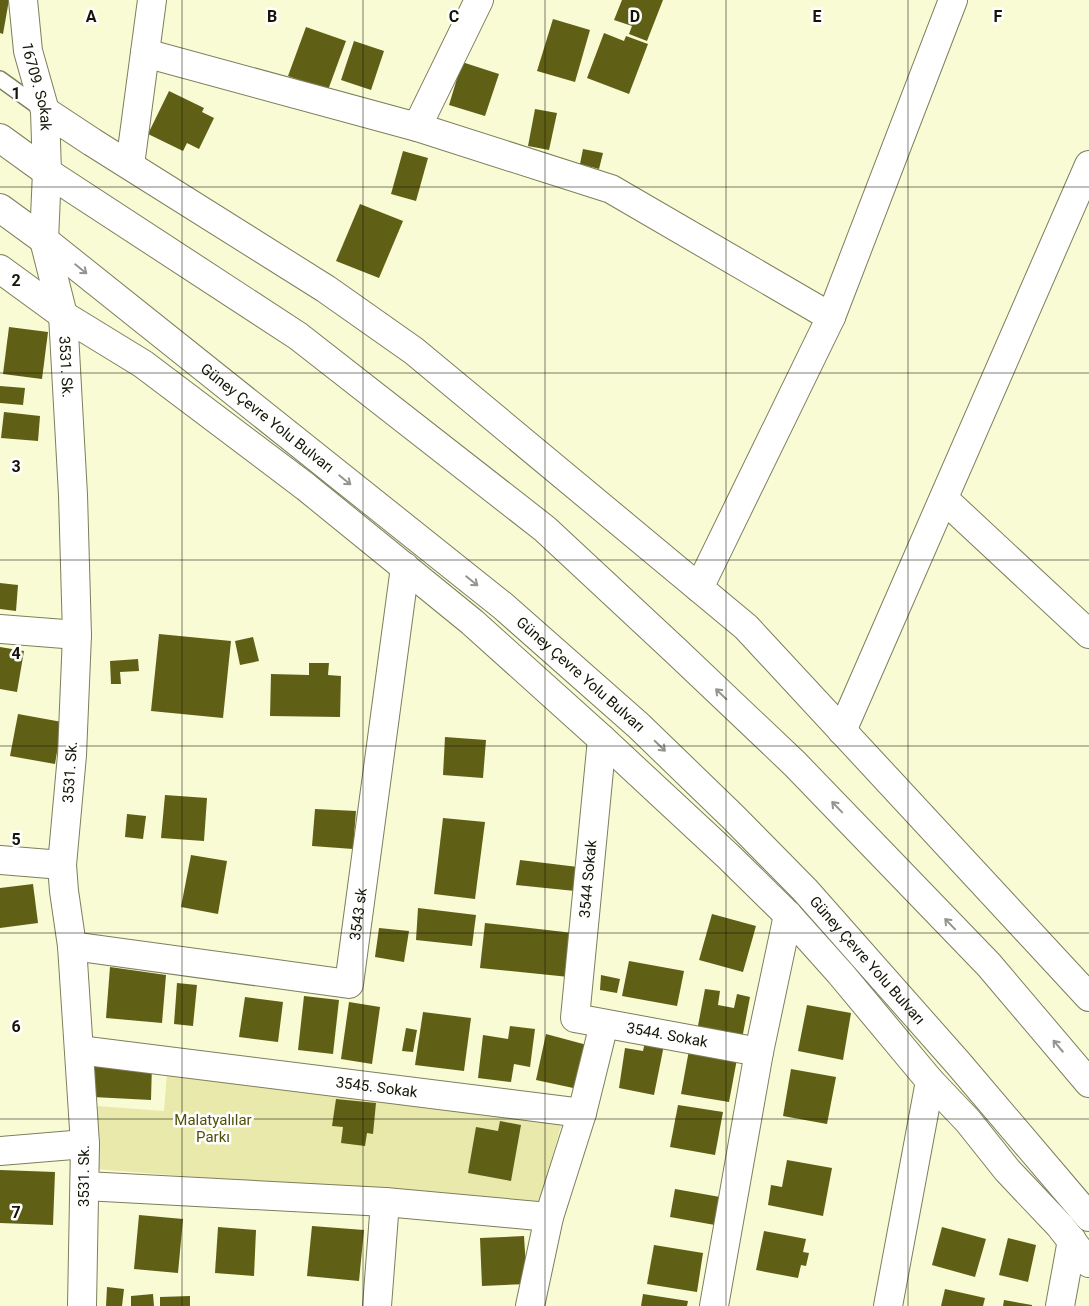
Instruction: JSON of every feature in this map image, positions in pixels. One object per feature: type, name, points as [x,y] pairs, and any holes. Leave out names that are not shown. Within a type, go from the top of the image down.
[{"type":"main road","name":"16709. Sokak","points":[[23,0],[28,51],[45,111],[47,172],[44,240]]},
{"type":"main road","points":[[130,165],[152,0]]},
{"type":"main road","points":[[417,128],[479,0]]},
{"type":"main road","points":[[699,588],[831,317],[953,0]]},
{"type":"main road","points":[[145,52],[417,128],[611,189],[831,317]]},
{"type":"main road","points":[[45,111],[326,289],[414,351],[746,627],[1089,998]]},
{"type":"main road","points":[[0,138],[47,172],[298,336],[545,529],[795,764],[989,965],[1089,1083]]},
{"type":"main road","points":[[842,731],[1089,165]]},
{"type":"main road","name":"Güney Çevre Yolu Bulvarı","points":[[0,208],[44,240],[503,606],[639,726],[732,816],[804,890],[958,1063],[1089,1217]]},
{"type":"main road","name":"3531. Sk.","points":[[44,240],[63,316],[73,495],[77,635],[72,755],[62,865],[72,946],[85,1144],[82,1306]]},
{"type":"main road","points":[[0,269],[63,316],[143,364],[306,487],[472,622],[602,739],[729,857],[788,915],[840,973],[930,1081],[968,1120],[1007,1170],[1060,1226],[1089,1263]]},
{"type":"main road","points":[[944,498],[1089,634]]},
{"type":"main road","name":"3543 sk","points":[[72,946],[349,984],[405,567]]},
{"type":"main road","points":[[0,629],[77,635]]},
{"type":"main road","name":"3544 Sokak","points":[[575,1018],[602,739]]},
{"type":"main road","points":[[0,860],[62,865]]},
{"type":"main road","points":[[714,1306],[759,1052],[788,915]]},
{"type":"main road","name":"3544. Sokak","points":[[575,1018],[759,1052]]},
{"type":"main road","points":[[530,1306],[548,1217],[582,1113],[604,1024]]},
{"type":"main road","name":"3545. Sokak","points":[[79,1050],[582,1113]]},
{"type":"main road","points":[[888,1306],[930,1081]]},
{"type":"main road","points":[[0,1151],[85,1144]]},
{"type":"main road","points":[[85,1186],[385,1202],[548,1217]]},
{"type":"main road","points":[[377,1306],[385,1202]]},
{"type":"main road","points":[[1060,1306],[1072,1240]]},
{"type":"lane","points":[[0,79],[45,111]]},
{"type":"green space","name":"Malatyalılar Parkı","points":[[167,1073],[564,1115],[539,1204],[95,1169],[97,1106],[164,1111]]},
{"type":"building","points":[[0,0],[9,0],[3,34],[0,33]]},
{"type":"building","points":[[622,0],[663,0],[647,41],[629,34],[632,26],[614,20]]},
{"type":"building","points":[[553,19],[590,30],[575,82],[537,71]]},
{"type":"building","points":[[306,27],[346,41],[328,90],[288,76]]},
{"type":"building","points":[[604,33],[624,41],[626,36],[648,44],[629,94],[587,78]]},
{"type":"building","points":[[354,41],[384,51],[371,90],[341,80]]},
{"type":"building","points":[[462,62],[499,74],[485,116],[449,105]]},
{"type":"building","points":[[169,91],[204,108],[202,112],[214,118],[199,149],[187,143],[183,151],[148,134]]},
{"type":"building","points":[[535,109],[557,113],[549,150],[528,146]]},
{"type":"building","points":[[583,149],[603,153],[599,169],[580,164]]},
{"type":"building","points":[[403,151],[428,158],[416,201],[391,194]]},
{"type":"building","points":[[360,204],[403,221],[379,278],[336,261]]},
{"type":"building","points":[[9,327],[48,332],[42,379],[3,374]]},
{"type":"building","points":[[0,386],[25,388],[23,405],[0,403]]},
{"type":"building","points":[[4,412],[40,416],[38,441],[1,438]]},
{"type":"building","points":[[0,583],[18,585],[16,611],[0,609]]},
{"type":"building","points":[[159,634],[231,641],[223,718],[151,711]]},
{"type":"building","points":[[253,637],[259,661],[240,665],[235,641]]},
{"type":"building","points":[[0,647],[24,651],[17,692],[0,689]]},
{"type":"building","points":[[138,659],[139,671],[120,672],[121,684],[111,684],[110,661]]},
{"type":"building","points":[[309,663],[329,663],[328,675],[341,676],[340,717],[270,716],[271,674],[309,675]]},
{"type":"building","points":[[18,714],[62,722],[55,764],[10,756]]},
{"type":"building","points":[[445,737],[486,740],[483,778],[443,775]]},
{"type":"building","points":[[165,795],[207,798],[204,841],[161,838]]},
{"type":"building","points":[[315,809],[356,811],[353,849],[312,846]]},
{"type":"building","points":[[127,814],[146,816],[143,839],[125,837]]},
{"type":"building","points":[[443,818],[485,822],[475,899],[434,894]]},
{"type":"building","points":[[191,855],[227,861],[218,914],[181,907]]},
{"type":"building","points":[[520,860],[578,867],[575,891],[516,885]]},
{"type":"building","points":[[33,884],[38,923],[0,928],[0,888]]},
{"type":"building","points":[[418,908],[476,915],[472,946],[416,940]]},
{"type":"building","points":[[712,914],[756,926],[743,972],[699,960]]},
{"type":"building","points":[[485,923],[573,933],[569,977],[480,968]]},
{"type":"building","points":[[379,928],[409,931],[404,962],[375,957]]},
{"type":"building","points":[[629,961],[684,971],[677,1006],[622,996]]},
{"type":"building","points":[[110,967],[166,975],[162,1023],[106,1018]]},
{"type":"building","points":[[601,975],[620,979],[617,993],[600,990]]},
{"type":"building","points":[[177,983],[197,985],[193,1026],[174,1024]]},
{"type":"building","points":[[705,989],[720,991],[718,1005],[734,1008],[737,994],[750,997],[742,1039],[697,1031]]},
{"type":"building","points":[[304,996],[339,1000],[333,1054],[298,1050]]},
{"type":"building","points":[[245,997],[283,1002],[278,1042],[239,1037]]},
{"type":"building","points":[[349,1002],[380,1007],[372,1064],[341,1059]]},
{"type":"building","points":[[807,1005],[851,1013],[843,1060],[798,1051]]},
{"type":"building","points":[[423,1012],[471,1018],[464,1071],[415,1065]]},
{"type":"building","points":[[510,1026],[535,1029],[530,1067],[514,1064],[511,1082],[478,1078],[483,1035],[508,1039]]},
{"type":"building","points":[[406,1028],[417,1030],[413,1052],[402,1051]]},
{"type":"building","points":[[546,1034],[587,1045],[578,1089],[536,1080]]},
{"type":"building","points":[[645,1042],[664,1045],[654,1095],[619,1088],[625,1048],[643,1051]]},
{"type":"building","points":[[689,1050],[737,1059],[729,1102],[681,1094]]},
{"type":"building","points":[[94,1059],[152,1062],[151,1100],[93,1097]]},
{"type":"building","points":[[791,1069],[836,1077],[827,1124],[783,1116]]},
{"type":"building","points":[[336,1099],[376,1103],[373,1134],[367,1133],[365,1146],[341,1143],[343,1127],[332,1126]]},
{"type":"building","points":[[678,1105],[723,1112],[715,1155],[670,1147]]},
{"type":"building","points":[[500,1121],[521,1125],[511,1181],[468,1173],[476,1127],[498,1131]]},
{"type":"building","points":[[787,1160],[832,1168],[823,1216],[768,1205],[771,1185],[782,1187]]},
{"type":"building","points":[[0,1170],[55,1172],[53,1225],[0,1223]]},
{"type":"building","points":[[675,1189],[720,1197],[715,1225],[670,1217]]},
{"type":"building","points":[[139,1215],[183,1219],[178,1273],[134,1269]]},
{"type":"building","points":[[312,1226],[364,1230],[359,1281],[307,1276]]},
{"type":"building","points":[[218,1227],[256,1230],[254,1276],[215,1273]]},
{"type":"building","points":[[942,1227],[986,1239],[975,1277],[932,1265]]},
{"type":"building","points":[[764,1231],[806,1239],[803,1252],[809,1253],[806,1266],[801,1265],[798,1278],[756,1270]]},
{"type":"building","points":[[524,1236],[527,1284],[482,1286],[480,1238]]},
{"type":"building","points":[[1008,1238],[1036,1245],[1028,1282],[999,1275]]},
{"type":"building","points":[[654,1245],[703,1253],[697,1292],[647,1284]]},
{"type":"building","points":[[107,1287],[124,1289],[122,1306],[106,1306]]},
{"type":"building","points":[[945,1289],[985,1298],[983,1306],[941,1306]]},
{"type":"building","points":[[153,1294],[154,1306],[131,1306],[131,1296]]},
{"type":"building","points":[[643,1294],[688,1301],[687,1306],[641,1306]]},
{"type":"building","points":[[190,1296],[190,1306],[160,1306],[160,1297]]},
{"type":"building","points":[[1004,1300],[1032,1305],[1032,1306],[1003,1306]]}]
